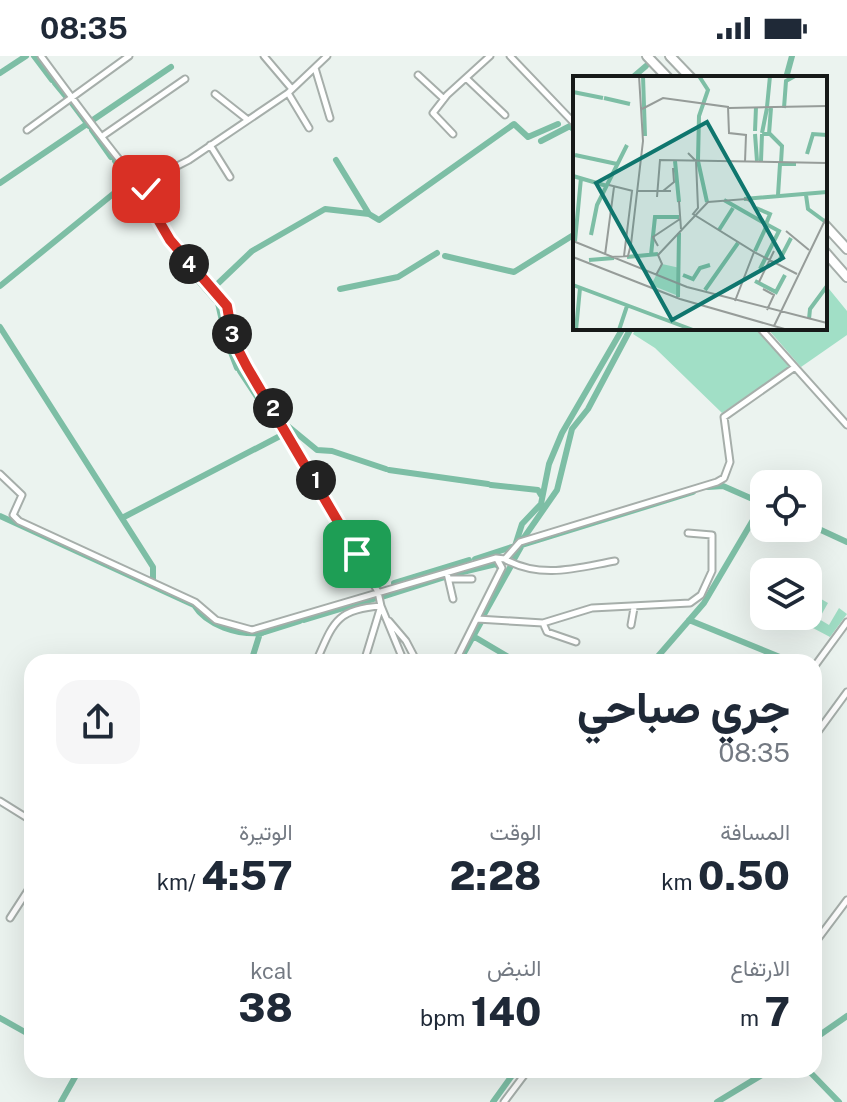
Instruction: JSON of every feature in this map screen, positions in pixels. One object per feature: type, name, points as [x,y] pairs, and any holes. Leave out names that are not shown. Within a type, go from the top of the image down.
[{"type":"highway","points":[[647,56],[666,76]]},
{"type":"highway","points":[[670,56],[689,76]]},
{"type":"highway","points":[[827,227],[847,249]]},
{"type":"highway","points":[[827,254],[847,277]]},
{"type":"street","points":[[41,56],[104,135],[136,182],[146,189]]},
{"type":"street","points":[[27,130],[129,56]]},
{"type":"street","points":[[264,56],[290,91],[309,128]]},
{"type":"street","points":[[327,56],[290,91],[210,145],[152,179],[146,189],[149,204],[170,240],[227,306],[233,340],[321,488],[378,592],[401,654]]},
{"type":"street","points":[[453,134],[433,113],[490,56]]},
{"type":"street","points":[[510,56],[573,122]]},
{"type":"street","points":[[315,68],[330,118]]},
{"type":"street","points":[[418,75],[444,99]]},
{"type":"street","points":[[466,78],[505,115]]},
{"type":"street","points":[[104,135],[185,79]]},
{"type":"street","points":[[215,94],[248,120]]},
{"type":"street","points":[[210,145],[230,177]]},
{"type":"street","points":[[762,330],[847,425]]},
{"type":"street","points":[[505,559],[520,542],[724,478],[730,462],[724,417],[795,367]]},
{"type":"street","points":[[0,474],[22,495],[15,518],[195,602],[216,620],[245,630],[262,628],[378,592],[448,576],[496,558],[529,571],[548,573],[615,561]]},
{"type":"street","points":[[477,619],[543,623],[592,608],[690,603],[701,595],[712,571],[712,535],[688,533]]},
{"type":"street","points":[[459,654],[502,568],[496,558]]},
{"type":"street","points":[[448,576],[472,579]]},
{"type":"street","points":[[448,576],[453,599]]},
{"type":"street","points":[[320,654],[337,619],[358,609],[381,606]]},
{"type":"street","points":[[366,654],[381,606]]},
{"type":"street","points":[[631,625],[634,608]]},
{"type":"street","points":[[385,618],[406,641],[413,654]]},
{"type":"street","points":[[822,656],[847,622]]},
{"type":"street","points":[[543,623],[547,632],[576,642]]},
{"type":"street","points":[[822,726],[847,692]]},
{"type":"street","points":[[0,801],[24,816]]},
{"type":"street","points":[[10,918],[24,896]]},
{"type":"street","points":[[822,933],[847,900]]},
{"type":"street","points":[[504,1102],[522,1078]]},
{"type":"green space","points":[[827,286],[847,311],[847,335],[801,367],[769,330],[827,330]]},
{"type":"green space","points":[[635,330],[759,330],[791,366],[722,413],[655,348],[633,334]]},
{"type":"green space","points":[[822,600],[828,603],[822,614]]},
{"type":"green space","points":[[839,608],[847,614],[830,637],[817,630],[822,630],[822,621],[829,625]]},
{"type":"waterway","points":[[0,73],[26,56]]},
{"type":"waterway","points":[[34,56],[52,80]]},
{"type":"waterway","points":[[787,76],[792,56]]},
{"type":"waterway","points":[[634,76],[646,66]]},
{"type":"waterway","points":[[0,183],[171,67]]},
{"type":"waterway","points":[[55,83],[69,100]]},
{"type":"waterway","points":[[71,102],[89,126]]},
{"type":"waterway","points":[[209,292],[252,251],[325,209],[369,214],[379,220],[514,124],[528,137],[558,124]]},
{"type":"waterway","points":[[541,141],[570,126],[573,129]]},
{"type":"waterway","points":[[92,130],[111,157]]},
{"type":"waterway","points":[[336,160],[369,214]]},
{"type":"waterway","points":[[115,161],[122,172]]},
{"type":"waterway","points":[[0,286],[129,181],[179,257]]},
{"type":"waterway","points":[[445,256],[514,272],[573,235]]},
{"type":"waterway","points":[[340,289],[398,277],[437,253]]},
{"type":"waterway","points":[[188,269],[216,301]]},
{"type":"waterway","points":[[218,303],[226,339]]},
{"type":"waterway","points":[[0,327],[153,567],[153,586]]},
{"type":"waterway","points":[[475,559],[515,546],[522,524],[541,504],[549,464],[562,433],[622,330]]},
{"type":"waterway","points":[[523,539],[557,490],[572,429],[588,409],[630,330]]},
{"type":"waterway","points":[[227,342],[237,368]]},
{"type":"waterway","points":[[122,518],[282,435],[240,371]]},
{"type":"waterway","points":[[289,427],[317,450],[332,451],[386,469]]},
{"type":"waterway","points":[[389,470],[488,484]]},
{"type":"waterway","points":[[491,485],[538,490],[541,495]]},
{"type":"waterway","points":[[708,487],[723,486],[750,498]]},
{"type":"waterway","points":[[513,561],[522,545],[693,492]]},
{"type":"waterway","points":[[0,516],[194,605],[215,624],[243,632],[262,633]]},
{"type":"waterway","points":[[660,654],[704,603],[750,525]]},
{"type":"waterway","points":[[822,530],[847,542]]},
{"type":"waterway","points":[[394,583],[469,560]]},
{"type":"waterway","points":[[450,575],[496,564],[500,568]]},
{"type":"waterway","points":[[482,618],[512,564]]},
{"type":"waterway","points":[[382,597],[445,577]]},
{"type":"waterway","points":[[304,620],[377,598]]},
{"type":"waterway","points":[[689,620],[772,654]]},
{"type":"waterway","points":[[265,632],[300,621]]},
{"type":"waterway","points":[[463,654],[481,622]]},
{"type":"waterway","points":[[253,654],[260,633]]},
{"type":"waterway","points":[[473,636],[503,654]]},
{"type":"waterway","points":[[822,1033],[847,1016]]},
{"type":"waterway","points":[[0,1018],[24,1032]]},
{"type":"waterway","points":[[61,1102],[74,1078]]},
{"type":"waterway","points":[[493,1102],[510,1078]]},
{"type":"waterway","points":[[717,1102],[757,1078]]},
{"type":"waterway","points":[[816,1078],[839,1102]]},
{"type":"route","points":[[146,189],[149,204],[170,240],[227,306],[233,340],[247,367],[321,488],[357,554]]}]
